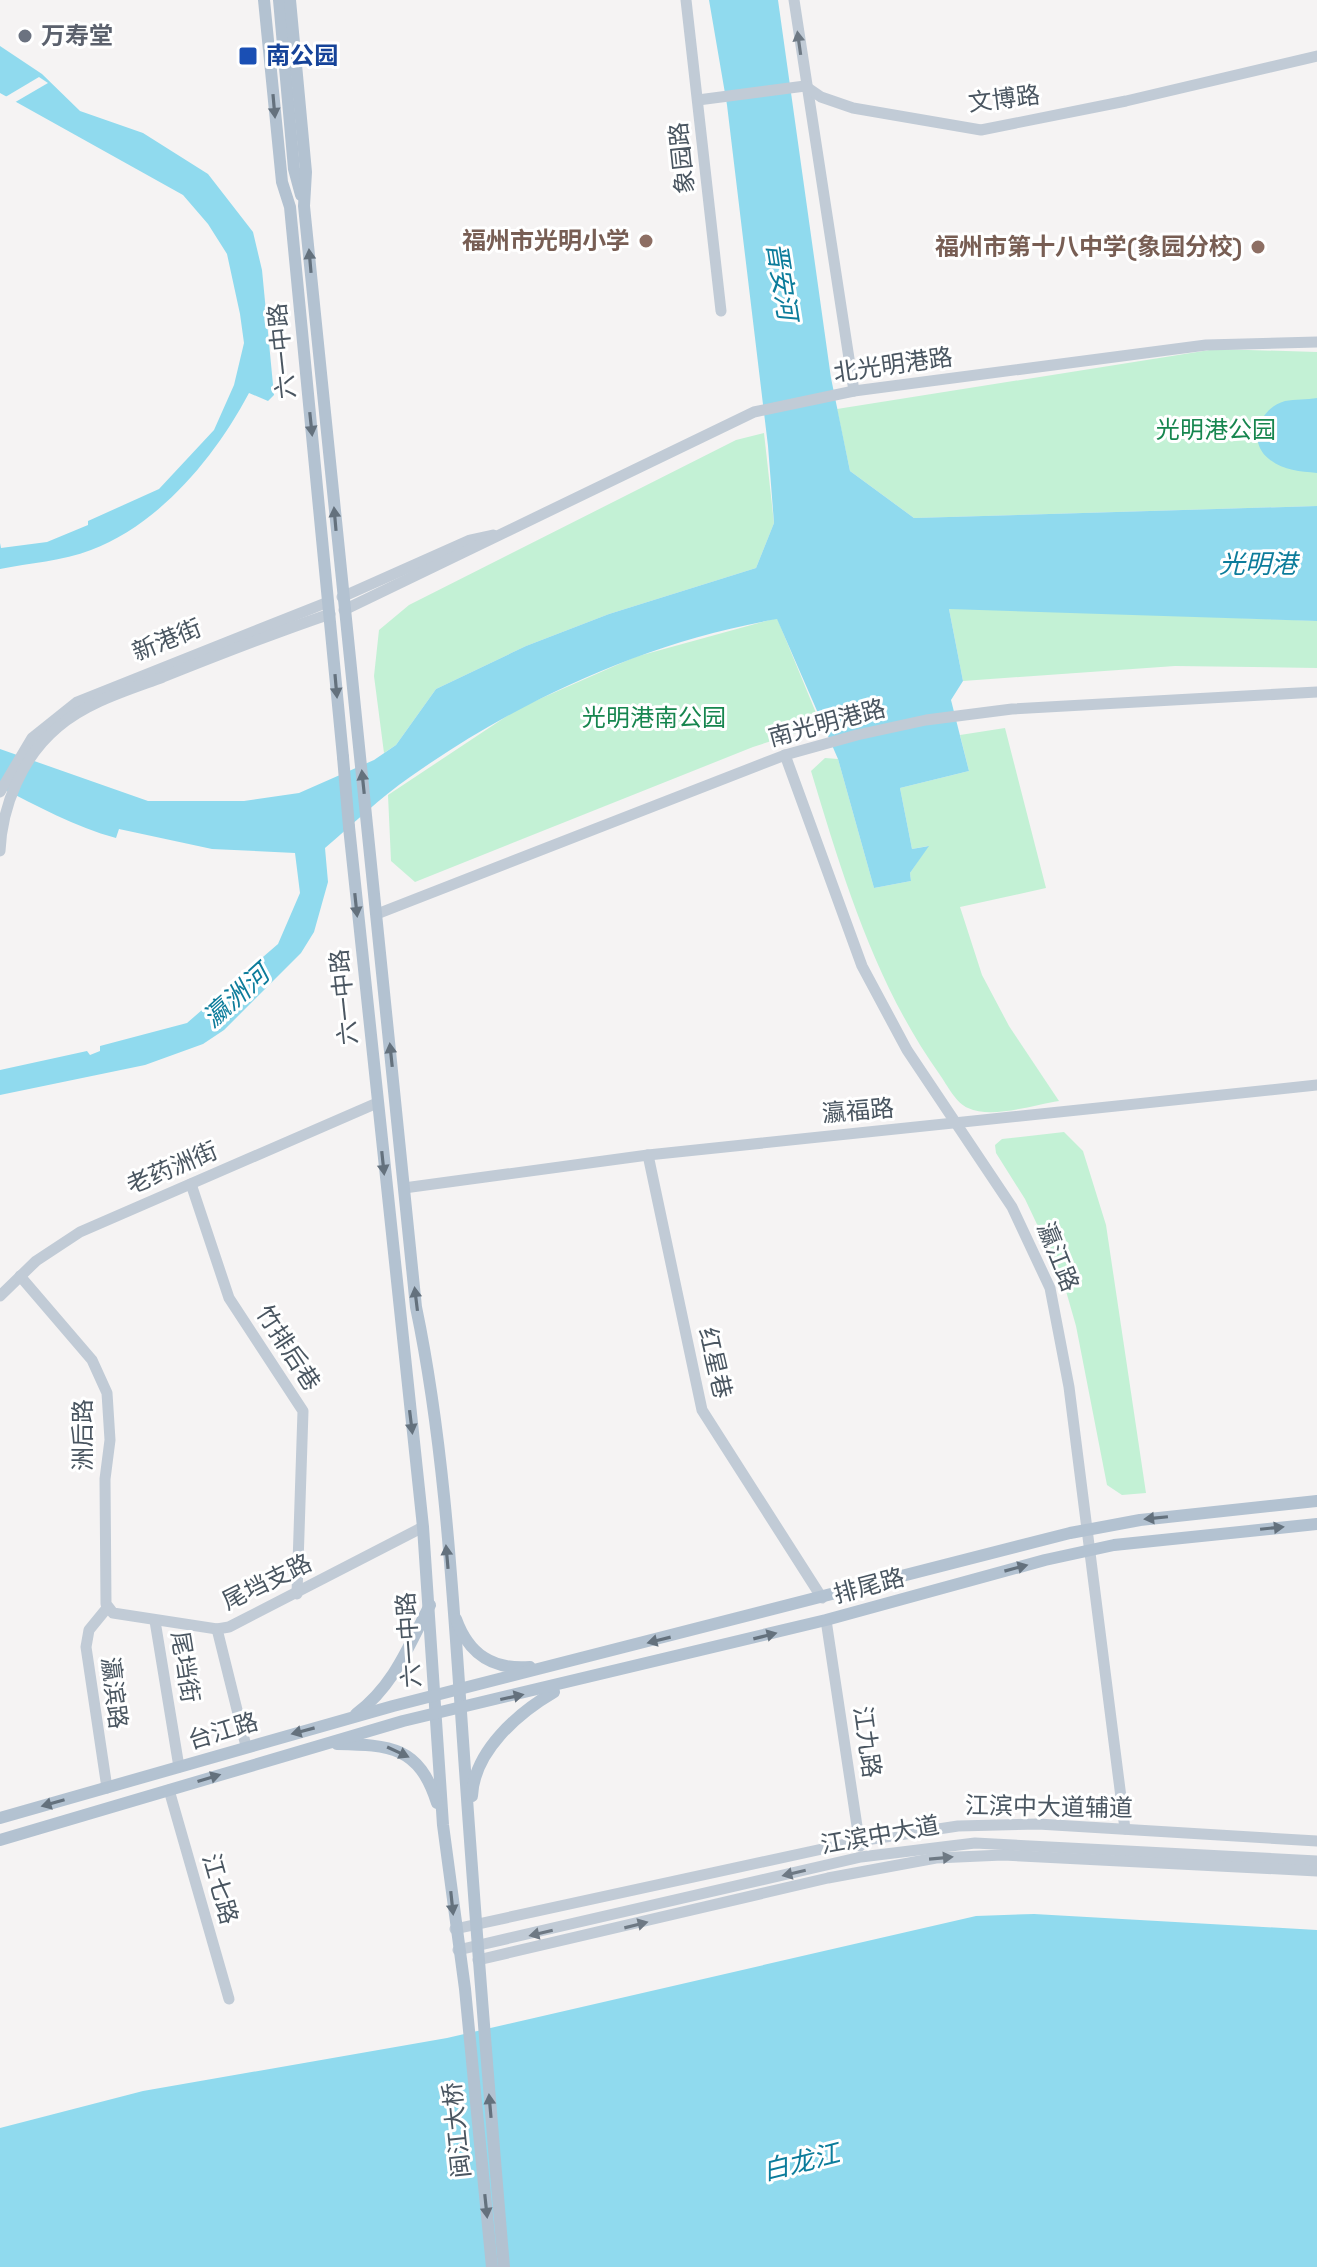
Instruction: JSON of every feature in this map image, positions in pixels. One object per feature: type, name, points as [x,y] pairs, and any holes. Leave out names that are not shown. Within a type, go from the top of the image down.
[{"type":"main road","name":"六一中路","points":[[264,0],[282,182],[290,207],[349,827],[423,1527],[443,1825],[465,1989]]},
{"type":"main road","points":[[279,0],[294,169],[304,206]]},
{"type":"main road","name":"六一中路","points":[[290,0],[306,172],[304,206],[343,603],[416,1307],[431,1388],[460,1690],[477,1946]]},
{"type":"main road","points":[[290,207],[294,169]]},
{"type":"main road","name":"北光明港路","points":[[329,608],[343,603]]},
{"type":"main road","name":"排尾路","points":[[460,1690],[1086,1530],[1140,1520],[1317,1501]]},
{"type":"main road","name":"排尾路","points":[[436,1713],[565,1685],[826,1620],[1090,1550],[1317,1524]]},
{"type":"main road","points":[[343,1720],[370,1703],[401,1665],[430,1605]]},
{"type":"main road","points":[[451,1606],[468,1644],[492,1664],[510,1668],[561,1665]]},
{"type":"main road","points":[[470,1823],[472,1787],[497,1740],[518,1716],[565,1685]]},
{"type":"main road","name":"台江路","points":[[0,1818],[246,1746],[460,1690]]},
{"type":"main road","name":"台江路","points":[[0,1840],[436,1713]]},
{"type":"main road","points":[[322,1744],[380,1746],[402,1752],[426,1775],[443,1825]]},
{"type":"main road","name":"闽江大桥","points":[[477,1946],[504,2267]]},
{"type":"main road","name":"闽江大桥","points":[[465,1989],[492,2267]]},
{"type":"street","name":"象园路","points":[[686,0],[721,311]]},
{"type":"street","points":[[794,0],[854,391]]},
{"type":"street","name":"文博路","points":[[805,86],[821,97],[853,108],[981,130],[1126,101],[1317,56]]},
{"type":"street","points":[[698,100],[805,86]]},
{"type":"street","name":"北光明港路","points":[[343,603],[470,540],[501,533],[754,412],[854,391],[1206,345],[1317,342]]},
{"type":"street","name":"新港街","points":[[5,797],[54,717],[92,694],[329,608]]},
{"type":"street","name":"南光明港路","points":[[377,914],[785,755],[901,725],[972,713],[1317,692]]},
{"type":"street","name":"瀛江路","points":[[785,755],[862,966],[907,1050],[1012,1207],[1050,1288],[1061,1333],[1125,1829]]},
{"type":"street","points":[[0,851],[5,797]]},
{"type":"street","name":"瀛福路","points":[[404,1188],[648,1155],[1317,1085]]},
{"type":"street","name":"老药洲街","points":[[0,1296],[45,1254],[80,1232],[377,1103]]},
{"type":"street","name":"红星巷","points":[[648,1155],[700,1405],[822,1598]]},
{"type":"street","name":"竹排后巷","points":[[191,1184],[229,1298],[303,1411],[305,1432],[297,1594]]},
{"type":"street","name":"洲后路","points":[[20,1276],[92,1360],[107,1393],[110,1440],[105,1479],[107,1608]]},
{"type":"street","name":"尾垱支路","points":[[107,1608],[120,1615],[155,1621],[217,1629],[236,1625],[423,1527]]},
{"type":"street","name":"瀛滨路","points":[[107,1608],[89,1630],[86,1647],[107,1788]]},
{"type":"street","name":"江九路","points":[[826,1620],[864,1870]]},
{"type":"street","name":"尾垱街","points":[[155,1621],[179,1767]]},
{"type":"street","points":[[217,1629],[246,1746]]},
{"type":"street","name":"江七路","points":[[169,1790],[229,1999]]},
{"type":"street","name":"江滨中大道辅道","points":[[455,1929],[859,1841],[982,1824],[1317,1841]]},
{"type":"street","name":"江滨中大道","points":[[458,1950],[861,1857],[975,1843],[1317,1861]]},
{"type":"street","name":"江滨中大道","points":[[478,1960],[864,1870],[936,1858],[1003,1855],[1317,1871]]},
{"type":"green space","name":"光明港公园","points":[[1216,349],[1317,352],[1317,506],[914,518],[850,471],[837,409]]},
{"type":"green space","points":[[764,433],[774,523],[756,568],[609,614],[526,646],[436,689],[396,745],[384,753],[374,676],[379,630],[409,605],[736,440]]},
{"type":"green space","points":[[992,608],[1317,621],[1317,668],[1175,666],[963,681],[949,609]]},
{"type":"green space","name":"光明港南公园","points":[[777,618],[821,725],[753,747],[415,882],[391,861],[388,795],[519,708],[635,657]]},
{"type":"green space","points":[[1005,728],[1046,888],[960,907],[982,975],[1009,1026],[1059,1101],[989,1112],[968,1108],[956,1098],[897,1004],[863,929],[811,771],[825,758],[838,759],[874,888],[911,881],[910,873],[928,846],[912,849],[900,788],[969,771],[960,735]]},
{"type":"green space","points":[[1064,1132],[1083,1151],[1106,1225],[1146,1493],[1122,1495],[1107,1485],[1076,1326],[1062,1277],[1025,1199],[996,1153],[995,1145],[1002,1139]]},
{"type":"water","points":[[709,0],[778,0],[831,378],[850,471],[914,518],[1317,506],[1317,621],[949,609],[963,681],[951,700],[969,771],[900,788],[912,849],[929,846],[910,873],[911,881],[874,888],[838,759],[777,619],[728,629],[632,659],[539,699],[452,749],[388,794],[325,848],[328,882],[314,932],[301,953],[224,1030],[203,1044],[145,1065],[0,1095],[0,1070],[87,1051],[90,1055],[100,1051],[100,1046],[187,1023],[278,944],[300,893],[295,853],[212,849],[119,829],[116,838],[56,816],[0,787],[0,749],[148,801],[244,801],[299,793],[374,760],[396,745],[436,689],[526,646],[609,614],[756,568],[774,523],[768,446],[727,105]]},
{"type":"water","points":[[0,46],[42,74],[80,111],[143,133],[208,174],[253,232],[262,270],[274,395],[268,401],[249,393],[202,464],[183,486],[140,524],[80,554],[0,569],[0,543],[1,548],[47,542],[159,489],[214,430],[234,385],[244,343],[227,254],[208,224],[183,195],[0,93]]},
{"type":"water","points":[[1317,398],[1317,473],[1286,468],[1269,459],[1262,452],[1257,435],[1269,410],[1285,401]]},
{"type":"water","name":"白龙江","points":[[1034,1914],[1317,1930],[1317,2267],[0,2267],[0,2128],[143,2091],[447,2038],[976,1916]]},
{"type":"pier","points":[[39,77],[48,83],[12,104],[2,99]]},
{"type":"place","name":"万寿堂","points":[[25,36]]},
{"type":"place","name":"南公园","points":[[248,56]]},
{"type":"place","name":"福州市光明小学","points":[[646,241]]},
{"type":"place","name":"福州市第十八中学(象园分校)","points":[[1258,247]]},
{"type":"water label","name":"晋安河","points":[[782,281]]},
{"type":"water label","name":"光明港","points":[[1258,564]]},
{"type":"water label","name":"瀛洲河","points":[[236,996]]}]
